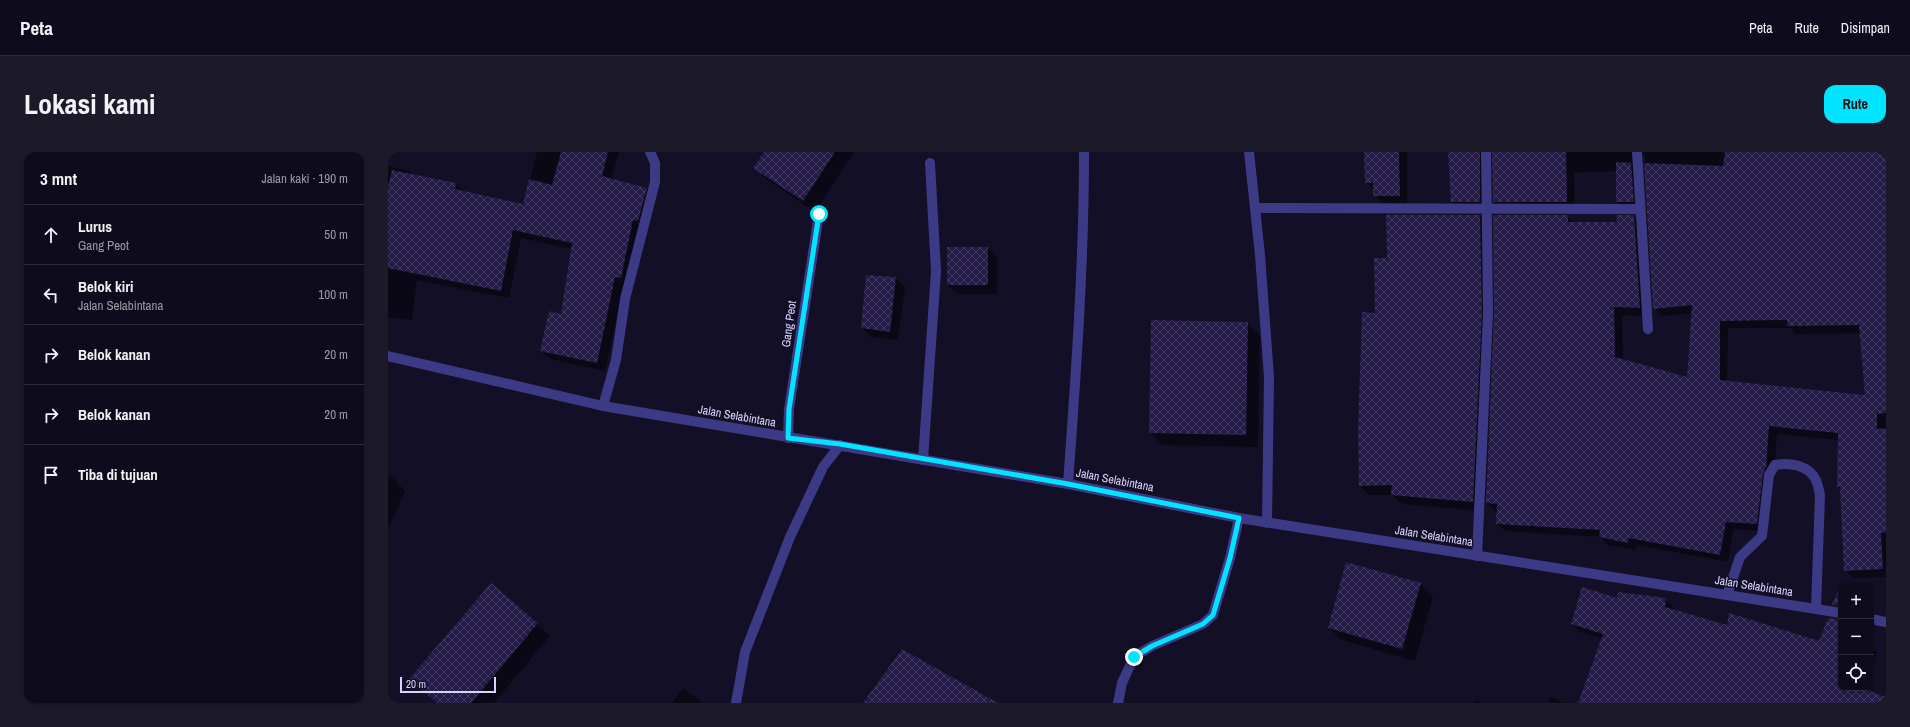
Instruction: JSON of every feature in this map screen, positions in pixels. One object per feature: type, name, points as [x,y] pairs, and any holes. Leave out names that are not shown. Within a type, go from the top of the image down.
[{"type":"street","points":[[603,406],[616,360],[625,299],[655,182],[655,163],[650,152]]},
{"type":"street","points":[[1068,484],[1076,371],[1084,204],[1084,152]]},
{"type":"street","points":[[1250,152],[1256,208],[1269,376],[1267,523]]},
{"type":"street","points":[[1477,556],[1488,313],[1488,208],[1486,152]]},
{"type":"street","points":[[1637,152],[1648,329]]},
{"type":"street","points":[[923,460],[936,271],[930,163]]},
{"type":"street","points":[[1256,208],[1640,209]]},
{"type":"street","name":"Gang Peot","points":[[788,438],[789,409],[819,214]]},
{"type":"street","name":"Jalan Selabintana","points":[[388,356],[603,406],[788,438],[840,444],[923,460],[1068,484],[1267,523],[1838,613]]},
{"type":"street","points":[[736,703],[745,652],[790,537],[823,467],[840,444]]},
{"type":"street","points":[[1727,595],[1740,557],[1762,536],[1769,475],[1775,465],[1784,463],[1797,465],[1808,470],[1816,480],[1820,495],[1816,609]]},
{"type":"street","points":[[1118,703],[1122,683],[1134,657],[1152,646],[1203,624],[1213,615],[1230,558],[1239,518]]},
{"type":"street","points":[[1874,620],[1886,622]]},
{"type":"building","points":[[561,152],[608,152],[602,176],[647,188],[638,221],[633,220],[621,278],[615,277],[597,363],[540,351],[549,311],[561,314],[572,243],[513,230],[501,291],[388,268],[388,187],[392,170],[456,183],[455,189],[523,204],[529,179],[552,185]]},
{"type":"building","points":[[764,152],[835,152],[803,201],[753,168]]},
{"type":"building","points":[[1364,152],[1399,152],[1400,196],[1373,196],[1373,183],[1365,183]]},
{"type":"building","points":[[1448,152],[1480,152],[1480,202],[1451,202]]},
{"type":"building","points":[[1492,152],[1566,152],[1567,202],[1493,202]]},
{"type":"building","points":[[1725,152],[1886,152],[1886,413],[1877,414],[1877,429],[1886,428],[1886,533],[1881,533],[1883,569],[1844,571],[1840,487],[1837,487],[1838,433],[1769,426],[1766,467],[1763,474],[1757,524],[1726,522],[1720,555],[1629,538],[1628,543],[1599,537],[1600,530],[1496,524],[1497,504],[1486,503],[1494,313],[1493,215],[1568,215],[1568,222],[1617,222],[1616,215],[1634,215],[1640,308],[1614,307],[1615,357],[1687,377],[1692,305],[1653,309],[1644,163],[1723,166]],"holes":[[[1787,320],[1787,326],[1859,325],[1865,395],[1720,380],[1720,321]]]},
{"type":"building","points":[[1616,162],[1631,163],[1634,202],[1616,202]]},
{"type":"building","points":[[1386,215],[1480,215],[1482,313],[1473,502],[1391,495],[1392,485],[1359,486],[1358,430],[1362,312],[1375,313],[1374,258],[1387,258]]},
{"type":"building","points":[[947,247],[988,247],[988,285],[947,285]]},
{"type":"building","points":[[866,275],[896,277],[890,332],[861,328]]},
{"type":"building","points":[[1151,320],[1248,322],[1246,435],[1149,433]]},
{"type":"building","points":[[1346,562],[1421,583],[1402,649],[1328,628]]},
{"type":"building","points":[[491,583],[538,623],[471,703],[437,703],[409,679]]},
{"type":"building","points":[[1582,587],[1617,598],[1618,592],[1666,598],[1665,607],[1727,625],[1729,613],[1819,641],[1828,618],[1838,619],[1838,691],[1869,691],[1886,697],[1886,703],[1578,703],[1603,634],[1571,624]]},
{"type":"building","points":[[1838,590],[1838,606],[1832,605]]},
{"type":"building","points":[[902,649],[998,703],[863,703]]},
{"type":"route","points":[[819,214],[789,409],[788,438],[840,444],[923,460],[1068,484],[1239,518],[1230,558],[1213,615],[1203,624],[1152,646],[1134,657]]}]
